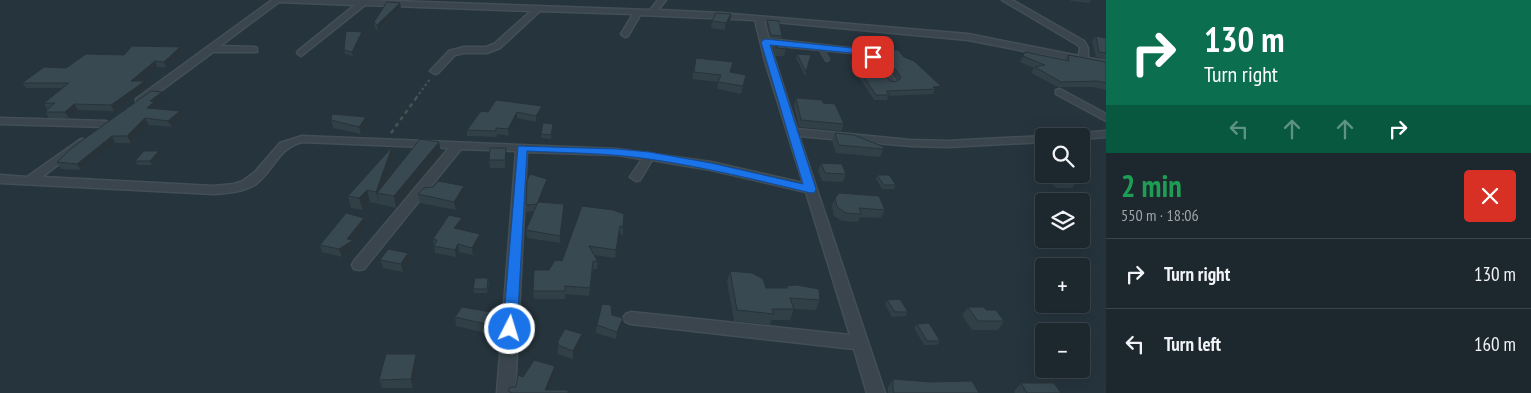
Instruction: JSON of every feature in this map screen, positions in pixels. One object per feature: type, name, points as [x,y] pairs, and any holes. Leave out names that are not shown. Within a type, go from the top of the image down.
[{"type":"street","points":[[130,108],[213,49],[277,0],[402,2],[759,19],[968,37],[1106,64]]},
{"type":"street","points":[[573,10],[574,0]]},
{"type":"street","points":[[652,13],[662,0]]},
{"type":"street","points":[[1006,0],[1025,9],[1080,43],[1084,48],[1083,60]]},
{"type":"street","points":[[302,53],[364,2]]},
{"type":"street","points":[[435,71],[452,53],[464,50],[487,50],[497,46],[538,8]]},
{"type":"street","points":[[625,34],[638,12]]},
{"type":"street","points":[[759,19],[876,393]]},
{"type":"street","points":[[765,42],[869,54],[892,83]]},
{"type":"street","points":[[213,49],[254,50]]},
{"type":"street","points":[[1060,92],[1106,118]]},
{"type":"street","points":[[1085,106],[1106,108]]},
{"type":"street","points":[[0,121],[110,121],[29,181]]},
{"type":"street","points":[[793,132],[910,143],[974,143],[1035,140]]},
{"type":"street","points":[[1090,135],[1106,134]]},
{"type":"street","points":[[0,179],[214,190],[234,188],[253,181],[276,150],[282,145],[290,141],[302,139],[617,152],[711,166],[811,189]]},
{"type":"street","points":[[359,265],[457,146]]},
{"type":"street","points":[[506,393],[522,148]]},
{"type":"street","points":[[636,177],[649,156]]},
{"type":"street","points":[[631,318],[860,343]]},
{"type":"lane","points":[[820,47],[827,59]]},
{"type":"path","points":[[384,143],[435,71]]},
{"type":"building","points":[[387,2],[400,3],[377,25],[374,22]]},
{"type":"building","points":[[716,13],[731,14],[726,23],[712,21]]},
{"type":"building","points":[[767,20],[779,21],[782,36],[771,35]]},
{"type":"building","points":[[346,31],[362,32],[352,52],[344,50]]},
{"type":"building","points":[[1096,36],[1106,38],[1106,53],[1099,52]]},
{"type":"building","points":[[774,40],[784,41],[786,49],[777,48]]},
{"type":"building","points":[[132,46],[180,47],[164,62],[155,61],[131,81],[145,81],[111,105],[74,104],[65,112],[45,112],[55,103],[44,103],[69,83],[22,83],[44,67],[66,68],[86,54],[124,55]]},
{"type":"building","points":[[880,49],[898,50],[904,57],[914,61],[941,86],[933,87],[936,89],[886,91],[889,95],[876,95],[852,59],[874,60],[890,81],[895,82],[901,77]]},
{"type":"building","points":[[1025,52],[1069,61],[1068,55],[1106,62],[1106,83],[1097,81],[1061,82],[1035,67],[1045,65],[1023,56]]},
{"type":"building","points":[[797,54],[811,55],[806,72]]},
{"type":"building","points":[[696,58],[733,62],[730,72],[746,75],[743,86],[718,82],[721,75],[694,72]]},
{"type":"building","points":[[151,91],[162,92],[150,101],[154,102],[147,108],[180,111],[168,121],[145,118],[127,136],[112,136],[77,164],[57,162],[73,147]]},
{"type":"building","points":[[796,98],[822,100],[823,103],[835,104],[844,124],[801,120]]},
{"type":"building","points":[[496,100],[542,106],[536,116],[517,112],[508,129],[496,128],[496,131],[467,130],[481,111],[488,112]]},
{"type":"building","points":[[332,114],[366,117],[359,127],[331,120]]},
{"type":"building","points":[[543,123],[553,124],[551,135],[541,134]]},
{"type":"building","points":[[835,133],[854,135],[884,147],[883,149],[839,145]]},
{"type":"building","points":[[420,139],[439,142],[394,196],[377,193]]},
{"type":"building","points":[[392,147],[376,192],[367,190],[359,198],[348,196]]},
{"type":"building","points":[[490,148],[506,148],[505,160],[489,160]]},
{"type":"building","points":[[144,151],[159,151],[150,161],[135,161]]},
{"type":"building","points":[[821,163],[842,164],[846,174],[825,173]]},
{"type":"building","points":[[530,174],[547,179],[537,204],[526,205],[527,180]]},
{"type":"building","points":[[877,175],[889,175],[896,185],[884,185]]},
{"type":"building","points":[[438,181],[464,186],[454,202],[418,194],[424,188],[433,187]]},
{"type":"building","points":[[839,193],[879,196],[885,210],[859,208],[861,214],[846,213],[837,207],[835,198]]},
{"type":"building","points":[[538,202],[564,204],[560,236],[526,230]]},
{"type":"building","points":[[582,206],[613,210],[624,214],[623,227],[620,226],[616,250],[589,246],[598,262],[593,261],[590,288],[565,286],[565,291],[533,291],[534,270],[549,270],[555,260],[562,261]]},
{"type":"building","points":[[346,213],[364,218],[347,239],[353,240],[339,249],[320,245]]},
{"type":"building","points":[[449,215],[462,218],[454,228],[480,234],[472,248],[458,244],[455,250],[434,246],[437,240],[433,239]]},
{"type":"building","points":[[388,249],[408,253],[401,264],[380,260]]},
{"type":"building","points":[[730,271],[752,273],[763,279],[766,288],[788,288],[786,286],[797,285],[819,289],[820,300],[790,298],[794,309],[772,309],[774,314],[737,310]]},
{"type":"building","points":[[475,278],[488,278],[487,289],[473,289]]},
{"type":"building","points":[[900,299],[908,312],[895,312],[887,300]]},
{"type":"building","points":[[602,304],[611,305],[612,315],[623,318],[617,332],[597,325]]},
{"type":"building","points":[[462,307],[491,312],[486,324],[455,317]]},
{"type":"building","points":[[968,307],[984,307],[986,310],[996,310],[1004,321],[978,321]]},
{"type":"building","points":[[929,323],[940,341],[927,341],[917,324]]},
{"type":"building","points":[[565,329],[582,334],[573,351],[558,345],[558,341]]},
{"type":"building","points":[[386,354],[416,354],[411,379],[379,380]]},
{"type":"building","points":[[534,360],[555,366],[545,390],[568,390],[568,393],[512,393],[508,391],[510,387],[516,387],[518,375],[523,377]]},
{"type":"building","points":[[893,379],[931,382],[972,381],[979,393],[894,393]]},
{"type":"building","points":[[1021,383],[1054,383],[1061,393],[1027,393]]},
{"type":"route","points":[[510,329],[522,148],[617,152],[680,160],[811,189],[765,42],[852,50],[864,52],[873,57]]}]
